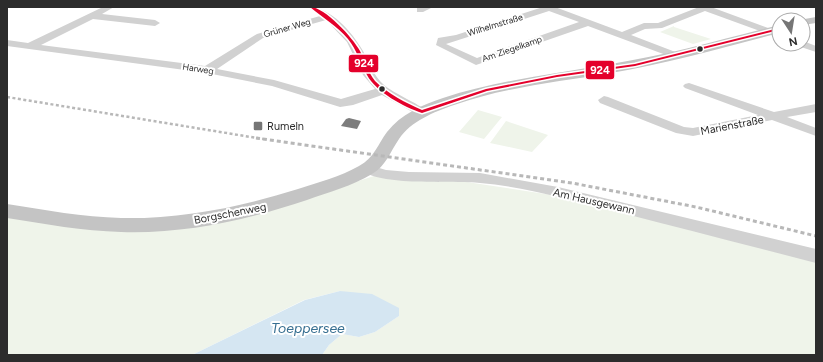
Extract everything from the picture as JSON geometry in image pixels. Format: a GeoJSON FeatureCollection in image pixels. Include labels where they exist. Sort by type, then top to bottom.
{"type":"FeatureCollection","features":[{"type":"Feature","properties":{"kind":"main road","name":"Borgschenweg"},"geometry":{"type":"LineString","coordinates":[[7,211],[79,222],[121,225],[195,220],[246,212],[276,204],[347,179],[369,169],[379,159],[394,134],[407,122],[422,112],[486,90],[557,76],[635,65],[771,33]]}},
{"type":"Feature","properties":{"kind":"street"},"geometry":{"type":"LineString","coordinates":[[30,46],[110,7]]}},
{"type":"Feature","properties":{"kind":"street"},"geometry":{"type":"LineString","coordinates":[[312,7],[328,17],[348,37],[356,48],[369,75],[384,90],[422,112]]}},
{"type":"Feature","properties":{"kind":"street"},"geometry":{"type":"LineString","coordinates":[[420,10],[429,7]]}},
{"type":"Feature","properties":{"kind":"street"},"geometry":{"type":"LineString","coordinates":[[548,7],[674,55]]}},
{"type":"Feature","properties":{"kind":"street","name":"Wilhelmstraße"},"geometry":{"type":"LineString","coordinates":[[441,40],[457,38],[548,7]]}},
{"type":"Feature","properties":{"kind":"street"},"geometry":{"type":"LineString","coordinates":[[622,35],[644,26],[659,26],[704,7],[771,31]]}},
{"type":"Feature","properties":{"kind":"street"},"geometry":{"type":"LineString","coordinates":[[92,16],[155,23]]}},
{"type":"Feature","properties":{"kind":"street","name":"Grüner Weg"},"geometry":{"type":"LineString","coordinates":[[207,70],[260,36],[328,17]]}},
{"type":"Feature","properties":{"kind":"street","name":"Am Ziegelkamp"},"geometry":{"type":"LineString","coordinates":[[441,40],[442,45],[476,62],[589,22]]}},
{"type":"Feature","properties":{"kind":"street","name":"Harweg"},"geometry":{"type":"LineString","coordinates":[[7,43],[207,70],[274,83],[340,103],[349,102],[384,90]]}},
{"type":"Feature","properties":{"kind":"street"},"geometry":{"type":"LineString","coordinates":[[689,86],[816,132]]}},
{"type":"Feature","properties":{"kind":"street","name":"Marienstraße"},"geometry":{"type":"LineString","coordinates":[[604,100],[681,130],[693,132],[816,108]]}},
{"type":"Feature","properties":{"kind":"street","name":"Am Hausgewann"},"geometry":{"type":"LineString","coordinates":[[369,169],[384,174],[409,177],[480,178],[558,192],[816,256]]}},
{"type":"Feature","properties":{"kind":"shaded area"},"geometry":{"type":"Polygon","coordinates":[[[674,26],[711,39],[693,44],[660,32],[674,26]]]}},
{"type":"Feature","properties":{"kind":"shaded area"},"geometry":{"type":"Polygon","coordinates":[[[478,110],[502,117],[484,139],[459,132],[478,110]]]}},
{"type":"Feature","properties":{"kind":"shaded area"},"geometry":{"type":"Polygon","coordinates":[[[506,121],[548,135],[532,152],[490,143],[506,121]]]}},
{"type":"Feature","properties":{"kind":"shaded area"},"geometry":{"type":"Polygon","coordinates":[[[374,176],[410,180],[460,181],[565,197],[816,261],[816,355],[322,355],[329,345],[342,334],[359,337],[375,332],[399,316],[340,291],[304,300],[192,355],[7,355],[7,217],[106,230],[247,217],[374,176]]]}},
{"type":"Feature","properties":{"kind":"water","name":"Toeppersee"},"geometry":{"type":"Polygon","coordinates":[[[340,291],[372,294],[399,308],[399,316],[375,332],[359,337],[342,334],[329,345],[322,355],[192,355],[305,300],[340,291]]]}},
{"type":"Feature","properties":{"kind":"building"},"geometry":{"type":"Polygon","coordinates":[[[349,118],[361,121],[357,129],[341,126],[346,119],[349,118]]]}},
{"type":"Feature","properties":{"kind":"railway"},"geometry":{"type":"LineString","coordinates":[[7,97],[263,139]]}},
{"type":"Feature","properties":{"kind":"railway"},"geometry":{"type":"LineString","coordinates":[[256,138],[263,139]]}},
{"type":"Feature","properties":{"kind":"railway"},"geometry":{"type":"LineString","coordinates":[[263,139],[572,183],[696,207],[816,236]]}},
{"type":"Feature","properties":{"kind":"transit line","name":"924"},"geometry":{"type":"LineString","coordinates":[[312,7],[332,21],[349,38],[358,51],[366,70],[378,86],[396,99],[422,112]]}},
{"type":"Feature","properties":{"kind":"transit line","name":"924"},"geometry":{"type":"LineString","coordinates":[[422,112],[486,90],[557,76],[635,65],[771,31]]}},
{"type":"Feature","properties":{"kind":"place","name":"Rumeln"},"geometry":{"type":"Point","coordinates":[258,126]}}]}
